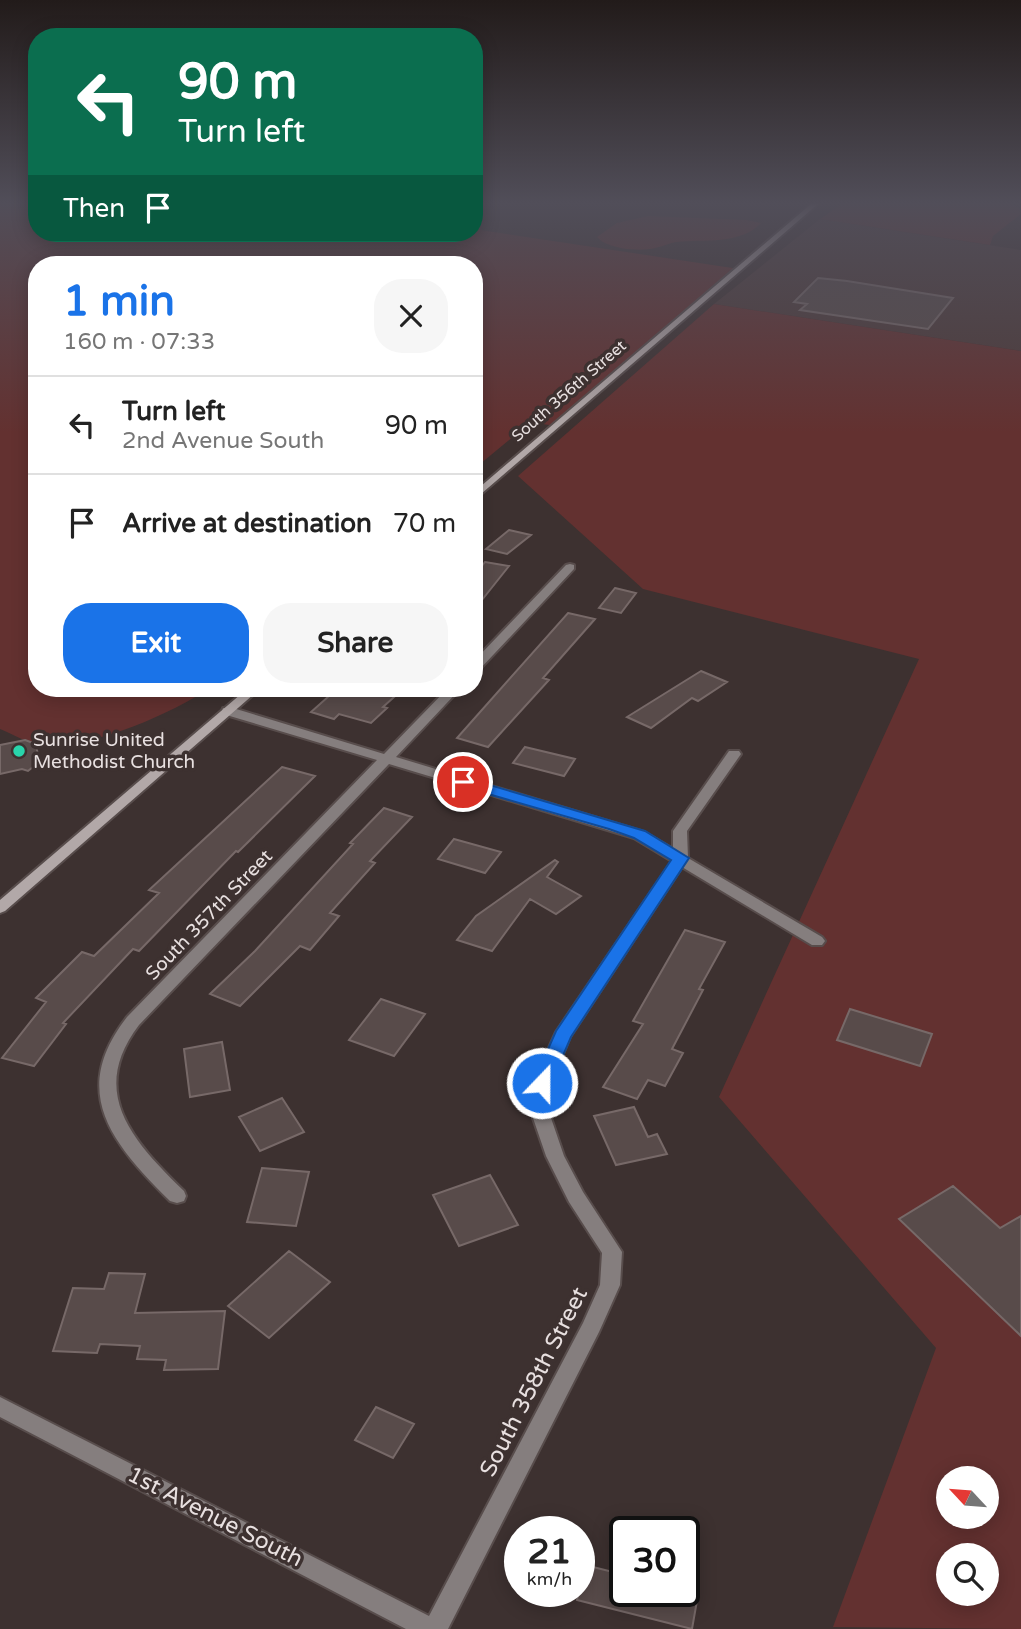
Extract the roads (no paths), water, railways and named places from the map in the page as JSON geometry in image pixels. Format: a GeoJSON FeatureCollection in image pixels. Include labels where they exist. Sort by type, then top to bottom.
{"type":"FeatureCollection","features":[{"type":"Feature","properties":{"kind":"main road","name":"South 356th Street"},"geometry":{"type":"LineString","coordinates":[[483,489],[727,280]]}},
{"type":"Feature","properties":{"kind":"main road"},"geometry":{"type":"LineString","coordinates":[[0,908],[244,697]]}},
{"type":"Feature","properties":{"kind":"street"},"geometry":{"type":"LineString","coordinates":[[483,659],[570,567]]}},
{"type":"Feature","properties":{"kind":"street","name":"South 357th Street"},"geometry":{"type":"LineString","coordinates":[[177,1196],[124,1141],[107,1097],[110,1065],[116,1046],[133,1021],[446,697]]}},
{"type":"Feature","properties":{"kind":"street"},"geometry":{"type":"LineString","coordinates":[[228,711],[615,826],[647,838],[817,941]]}},
{"type":"Feature","properties":{"kind":"street","name":"South 358th Street"},"geometry":{"type":"LineString","coordinates":[[432,1629],[586,1339],[610,1285],[612,1252],[576,1197],[547,1136],[540,1100],[547,1068],[562,1036],[681,858],[680,831],[734,754]]}},
{"type":"Feature","properties":{"kind":"street","name":"1st Avenue South"},"geometry":{"type":"LineString","coordinates":[[0,1406],[432,1629]]}},
{"type":"Feature","properties":{"kind":"place","name":"Sunrise United Methodist Church"},"geometry":{"type":"Point","coordinates":[19,751]}}]}
